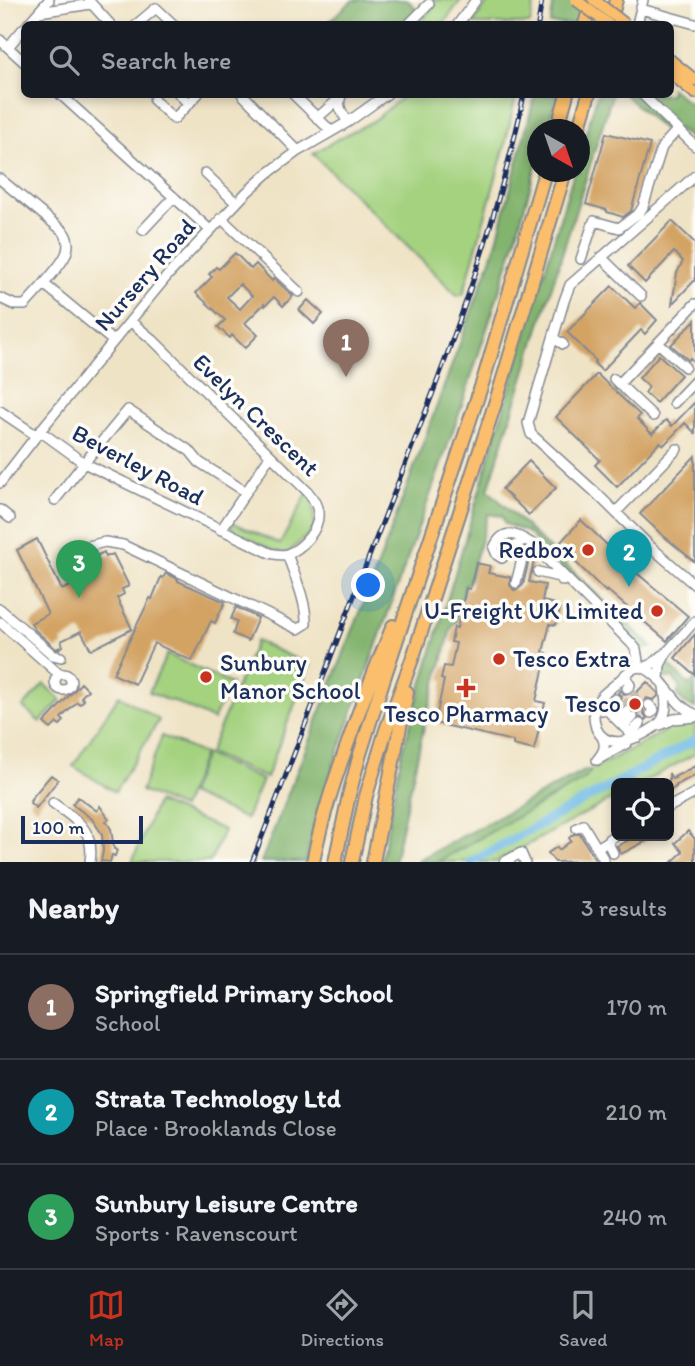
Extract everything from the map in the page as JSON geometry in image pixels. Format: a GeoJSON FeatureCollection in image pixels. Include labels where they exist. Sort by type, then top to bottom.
{"type":"FeatureCollection","features":[{"type":"Feature","properties":{"kind":"highway"},"geometry":{"type":"LineString","coordinates":[[586,21],[593,0]]}},
{"type":"Feature","properties":{"kind":"highway"},"geometry":{"type":"LineString","coordinates":[[610,21],[616,0]]}},
{"type":"Feature","properties":{"kind":"highway"},"geometry":{"type":"LineString","coordinates":[[560,119],[566,98]]}},
{"type":"Feature","properties":{"kind":"highway"},"geometry":{"type":"LineString","coordinates":[[581,119],[588,98]]}},
{"type":"Feature","properties":{"kind":"highway"},"geometry":{"type":"LineString","coordinates":[[335,862],[360,754],[484,378],[542,182]]}},
{"type":"Feature","properties":{"kind":"highway"},"geometry":{"type":"LineString","coordinates":[[352,862],[366,796],[382,743],[414,654],[525,310],[562,182]]}},
{"type":"Feature","properties":{"kind":"highway"},"geometry":{"type":"LineString","coordinates":[[313,862],[333,783],[365,696],[427,548]]}},
{"type":"Feature","properties":{"kind":"highway"},"geometry":{"type":"LineString","coordinates":[[373,862],[414,654]]}},
{"type":"Feature","properties":{"kind":"main road"},"geometry":{"type":"LineString","coordinates":[[576,0],[605,21]]}},
{"type":"Feature","properties":{"kind":"main road"},"geometry":{"type":"LineString","coordinates":[[593,0],[621,21]]}},
{"type":"Feature","properties":{"kind":"main road"},"geometry":{"type":"LineString","coordinates":[[674,63],[695,80]]}},
{"type":"Feature","properties":{"kind":"main road"},"geometry":{"type":"LineString","coordinates":[[674,76],[695,93]]}},
{"type":"Feature","properties":{"kind":"street"},"geometry":{"type":"LineString","coordinates":[[30,21],[49,0]]}},
{"type":"Feature","properties":{"kind":"street"},"geometry":{"type":"LineString","coordinates":[[141,21],[164,0]]}},
{"type":"Feature","properties":{"kind":"street"},"geometry":{"type":"LineString","coordinates":[[460,21],[476,0]]}},
{"type":"Feature","properties":{"kind":"street"},"geometry":{"type":"LineString","coordinates":[[38,12],[89,2],[107,21]]}},
{"type":"Feature","properties":{"kind":"street"},"geometry":{"type":"LineString","coordinates":[[415,21],[429,4]]}},
{"type":"Feature","properties":{"kind":"street"},"geometry":{"type":"LineString","coordinates":[[638,21],[642,4],[695,24]]}},
{"type":"Feature","properties":{"kind":"street"},"geometry":{"type":"LineString","coordinates":[[156,8],[170,21]]}},
{"type":"Feature","properties":{"kind":"street"},"geometry":{"type":"LineString","coordinates":[[8,47],[21,32]]}},
{"type":"Feature","properties":{"kind":"street"},"geometry":{"type":"LineString","coordinates":[[0,40],[21,59]]}},
{"type":"Feature","properties":{"kind":"street"},"geometry":{"type":"LineString","coordinates":[[64,98],[210,230]]}},
{"type":"Feature","properties":{"kind":"street"},"geometry":{"type":"LineString","coordinates":[[183,98],[188,104]]}},
{"type":"Feature","properties":{"kind":"street"},"geometry":{"type":"LineString","coordinates":[[155,100],[174,118],[194,98]]}},
{"type":"Feature","properties":{"kind":"street"},"geometry":{"type":"LineString","coordinates":[[250,98],[298,151]]}},
{"type":"Feature","properties":{"kind":"street"},"geometry":{"type":"LineString","coordinates":[[297,98],[331,131]]}},
{"type":"Feature","properties":{"kind":"street"},"geometry":{"type":"LineString","coordinates":[[317,118],[339,98]]}},
{"type":"Feature","properties":{"kind":"street"},"geometry":{"type":"LineString","coordinates":[[341,98],[340,109],[348,122]]}},
{"type":"Feature","properties":{"kind":"street","name":"Nursery Road"},"geometry":{"type":"LineString","coordinates":[[0,484],[167,275],[221,218],[267,174],[381,98]]}},
{"type":"Feature","properties":{"kind":"street"},"geometry":{"type":"LineString","coordinates":[[646,98],[695,146]]}},
{"type":"Feature","properties":{"kind":"street"},"geometry":{"type":"LineString","coordinates":[[581,259],[594,221],[619,228],[639,213],[662,147],[678,129]]}},
{"type":"Feature","properties":{"kind":"street"},"geometry":{"type":"LineString","coordinates":[[205,173],[236,203]]}},
{"type":"Feature","properties":{"kind":"street"},"geometry":{"type":"LineString","coordinates":[[695,176],[570,285],[528,423],[531,434],[695,585]]}},
{"type":"Feature","properties":{"kind":"street"},"geometry":{"type":"LineString","coordinates":[[0,179],[63,232],[69,244],[68,252],[25,305],[10,304],[0,298]]}},
{"type":"Feature","properties":{"kind":"street"},"geometry":{"type":"LineString","coordinates":[[143,230],[174,197]]}},
{"type":"Feature","properties":{"kind":"street"},"geometry":{"type":"LineString","coordinates":[[221,218],[299,292]]}},
{"type":"Feature","properties":{"kind":"street"},"geometry":{"type":"LineString","coordinates":[[601,257],[641,296]]}},
{"type":"Feature","properties":{"kind":"street"},"geometry":{"type":"LineString","coordinates":[[44,284],[113,341]]}},
{"type":"Feature","properties":{"kind":"street"},"geometry":{"type":"LineString","coordinates":[[653,416],[616,381],[658,343],[695,304]]}},
{"type":"Feature","properties":{"kind":"street","name":"Evelyn Crescent"},"geometry":{"type":"LineString","coordinates":[[130,321],[153,340],[314,500],[318,520],[309,537],[287,554]]}},
{"type":"Feature","properties":{"kind":"street"},"geometry":{"type":"LineString","coordinates":[[553,338],[563,344]]}},
{"type":"Feature","properties":{"kind":"street"},"geometry":{"type":"LineString","coordinates":[[658,343],[685,367]]}},
{"type":"Feature","properties":{"kind":"street"},"geometry":{"type":"LineString","coordinates":[[674,403],[695,381]]}},
{"type":"Feature","properties":{"kind":"street"},"geometry":{"type":"LineString","coordinates":[[55,500],[128,410],[246,492]]}},
{"type":"Feature","properties":{"kind":"street","name":"Beverley Road"},"geometry":{"type":"LineString","coordinates":[[0,411],[83,463],[221,530]]}},
{"type":"Feature","properties":{"kind":"street"},"geometry":{"type":"LineString","coordinates":[[616,512],[677,449]]}},
{"type":"Feature","properties":{"kind":"street"},"geometry":{"type":"LineString","coordinates":[[88,547],[105,542],[123,545],[298,629],[306,624],[307,620],[287,554],[270,553],[221,530],[270,456]]}},
{"type":"Feature","properties":{"kind":"street"},"geometry":{"type":"LineString","coordinates":[[0,510],[10,518]]}},
{"type":"Feature","properties":{"kind":"street"},"geometry":{"type":"LineString","coordinates":[[516,583],[523,556],[530,543],[631,643],[636,649],[641,668],[695,716]]}},
{"type":"Feature","properties":{"kind":"street"},"geometry":{"type":"LineString","coordinates":[[538,572],[559,577],[576,589]]}},
{"type":"Feature","properties":{"kind":"street"},"geometry":{"type":"LineString","coordinates":[[0,609],[53,655],[61,657]]}},
{"type":"Feature","properties":{"kind":"street"},"geometry":{"type":"LineString","coordinates":[[628,712],[622,724],[622,742],[607,740],[597,730],[594,714],[600,698],[632,669],[652,664],[667,652],[695,621]]}},
{"type":"Feature","properties":{"kind":"street"},"geometry":{"type":"LineString","coordinates":[[0,622],[9,635],[59,674]]}},
{"type":"Feature","properties":{"kind":"street"},"geometry":{"type":"LineString","coordinates":[[658,726],[666,706],[660,664],[667,652]]}},
{"type":"Feature","properties":{"kind":"street"},"geometry":{"type":"LineString","coordinates":[[625,675],[631,689]]}},
{"type":"Feature","properties":{"kind":"street"},"geometry":{"type":"LineString","coordinates":[[628,712],[622,724],[597,760],[604,746],[598,715],[600,711],[622,724],[658,726],[674,719],[695,716]]}},
{"type":"Feature","properties":{"kind":"street"},"geometry":{"type":"LineString","coordinates":[[622,724],[628,712]]}},
{"type":"Feature","properties":{"kind":"street"},"geometry":{"type":"LineString","coordinates":[[674,804],[695,793]]}},
{"type":"Feature","properties":{"kind":"street"},"geometry":{"type":"LineString","coordinates":[[53,803],[82,824],[91,850],[90,862]]}},
{"type":"Feature","properties":{"kind":"street"},"geometry":{"type":"LineString","coordinates":[[577,828],[583,825],[604,862]]}},
{"type":"Feature","properties":{"kind":"street"},"geometry":{"type":"LineString","coordinates":[[597,848],[611,839]]}},
{"type":"Feature","properties":{"kind":"street"},"geometry":{"type":"LineString","coordinates":[[612,841],[613,853]]}},
{"type":"Feature","properties":{"kind":"street"},"geometry":{"type":"LineString","coordinates":[[504,862],[521,853],[526,862]]}},
{"type":"Feature","properties":{"kind":"green space"},"geometry":{"type":"Polygon","coordinates":[[[353,0],[408,0],[417,10],[407,21],[331,20],[353,0]]]}},
{"type":"Feature","properties":{"kind":"green space"},"geometry":{"type":"Polygon","coordinates":[[[430,0],[461,0],[445,21],[423,21],[435,5],[430,0]]]}},
{"type":"Feature","properties":{"kind":"green space"},"geometry":{"type":"Polygon","coordinates":[[[489,0],[535,0],[531,21],[475,21],[489,0]]]}},
{"type":"Feature","properties":{"kind":"green space"},"geometry":{"type":"Polygon","coordinates":[[[554,0],[584,0],[578,21],[550,21],[554,0]]]}},
{"type":"Feature","properties":{"kind":"green space"},"geometry":{"type":"Polygon","coordinates":[[[674,90],[695,108],[695,143],[678,129],[667,133],[628,98],[674,98],[674,90]]]}},
{"type":"Feature","properties":{"kind":"green space"},"geometry":{"type":"Polygon","coordinates":[[[401,98],[515,98],[504,149],[463,295],[457,295],[313,154],[373,121],[401,98]]]}},
{"type":"Feature","properties":{"kind":"green space"},"geometry":{"type":"Polygon","coordinates":[[[534,98],[556,98],[550,119],[529,119],[534,98]]]}},
{"type":"Feature","properties":{"kind":"green space"},"geometry":{"type":"Polygon","coordinates":[[[596,98],[611,98],[590,165],[590,119],[596,98]]]}},
{"type":"Feature","properties":{"kind":"green space"},"geometry":{"type":"Polygon","coordinates":[[[527,126],[527,182],[531,182],[511,255],[460,411],[318,809],[306,862],[261,862],[370,587],[495,248],[527,126]]]}},
{"type":"Feature","properties":{"kind":"green space"},"geometry":{"type":"Polygon","coordinates":[[[571,182],[585,182],[488,490],[652,647],[640,648],[527,532],[505,524],[502,516],[488,514],[425,722],[394,862],[381,862],[402,752],[571,182]]]}},
{"type":"Feature","properties":{"kind":"green space"},"geometry":{"type":"Polygon","coordinates":[[[308,492],[314,500],[314,529],[287,554],[272,550],[233,530],[231,526],[232,522],[280,544],[308,492]]]}},
{"type":"Feature","properties":{"kind":"green space"},"geometry":{"type":"Polygon","coordinates":[[[256,641],[310,665],[266,778],[209,753],[256,641]]]}},
{"type":"Feature","properties":{"kind":"green space"},"geometry":{"type":"Polygon","coordinates":[[[167,654],[231,684],[213,720],[149,692],[167,654]]]}},
{"type":"Feature","properties":{"kind":"green space"},"geometry":{"type":"Polygon","coordinates":[[[666,662],[689,685],[695,679],[695,708],[684,703],[677,695],[680,687],[673,678],[665,678],[666,662]]]}},
{"type":"Feature","properties":{"kind":"green space"},"geometry":{"type":"Polygon","coordinates":[[[44,684],[61,700],[40,722],[23,707],[44,684]]]}},
{"type":"Feature","properties":{"kind":"green space"},"geometry":{"type":"Polygon","coordinates":[[[119,695],[159,720],[115,792],[73,766],[119,695]]]}},
{"type":"Feature","properties":{"kind":"green space"},"geometry":{"type":"Polygon","coordinates":[[[695,715],[695,754],[651,778],[611,778],[611,800],[496,862],[437,862],[585,779],[591,770],[695,715]]]}},
{"type":"Feature","properties":{"kind":"green space"},"geometry":{"type":"Polygon","coordinates":[[[162,736],[204,754],[182,808],[141,791],[162,736]]]}},
{"type":"Feature","properties":{"kind":"green space"},"geometry":{"type":"Polygon","coordinates":[[[205,754],[262,780],[246,819],[189,794],[205,754]]]}},
{"type":"Feature","properties":{"kind":"green space"},"geometry":{"type":"Polygon","coordinates":[[[591,770],[585,779],[437,862],[418,862],[584,771],[591,770]]]}},
{"type":"Feature","properties":{"kind":"green space"},"geometry":{"type":"Polygon","coordinates":[[[157,802],[224,830],[210,862],[132,862],[157,802]]]}},
{"type":"Feature","properties":{"kind":"building"},"geometry":{"type":"Polygon","coordinates":[[[606,133],[650,144],[631,211],[623,217],[586,204],[606,133]]]}},
{"type":"Feature","properties":{"kind":"building"},"geometry":{"type":"Polygon","coordinates":[[[672,221],[695,243],[695,280],[672,304],[677,273],[683,261],[674,252],[645,283],[628,266],[672,221]]]}},
{"type":"Feature","properties":{"kind":"building"},"geometry":{"type":"Polygon","coordinates":[[[235,253],[251,269],[256,264],[272,281],[274,278],[293,296],[283,306],[274,297],[245,323],[258,335],[245,348],[232,335],[230,338],[218,327],[225,320],[196,293],[212,277],[209,274],[216,267],[219,269],[235,253]],[[240,284],[227,297],[240,309],[252,296],[240,284]]]}},
{"type":"Feature","properties":{"kind":"building"},"geometry":{"type":"Polygon","coordinates":[[[612,286],[635,308],[640,303],[657,320],[645,334],[641,330],[602,371],[594,363],[596,361],[567,332],[612,286]]]}},
{"type":"Feature","properties":{"kind":"building"},"geometry":{"type":"Polygon","coordinates":[[[308,300],[323,314],[314,324],[299,310],[308,300]]]}},
{"type":"Feature","properties":{"kind":"building"},"geometry":{"type":"Polygon","coordinates":[[[695,320],[695,363],[671,345],[695,320]]]}},
{"type":"Feature","properties":{"kind":"building"},"geometry":{"type":"Polygon","coordinates":[[[659,355],[681,375],[656,403],[645,393],[649,387],[639,378],[659,355]]]}},
{"type":"Feature","properties":{"kind":"building"},"geometry":{"type":"Polygon","coordinates":[[[597,374],[640,415],[637,419],[652,434],[666,420],[672,426],[695,402],[695,433],[685,423],[664,445],[660,442],[617,487],[595,465],[600,460],[556,417],[597,374]]]}},
{"type":"Feature","properties":{"kind":"building"},"geometry":{"type":"Polygon","coordinates":[[[695,456],[695,562],[640,514],[695,456]]]}},
{"type":"Feature","properties":{"kind":"building"},"geometry":{"type":"Polygon","coordinates":[[[529,461],[556,488],[529,515],[502,489],[529,461]]]}},
{"type":"Feature","properties":{"kind":"building"},"geometry":{"type":"Polygon","coordinates":[[[581,520],[632,569],[688,616],[667,641],[607,590],[606,592],[558,545],[581,520]]]}},
{"type":"Feature","properties":{"kind":"building"},"geometry":{"type":"Polygon","coordinates":[[[37,539],[62,590],[74,584],[67,570],[104,552],[106,557],[113,554],[129,586],[122,589],[124,594],[117,598],[132,629],[91,650],[81,631],[61,641],[63,646],[56,649],[34,629],[31,623],[48,614],[17,550],[37,539]]]}},
{"type":"Feature","properties":{"kind":"building","name":"Tesco Extra"},"geometry":{"type":"Polygon","coordinates":[[[532,557],[535,557],[529,582],[545,585],[542,601],[556,604],[555,608],[560,609],[556,625],[550,624],[543,652],[547,653],[536,701],[545,703],[534,750],[513,745],[513,741],[435,723],[444,680],[441,679],[444,666],[451,667],[456,643],[451,642],[454,627],[457,628],[466,588],[470,589],[476,563],[490,566],[488,573],[510,577],[510,585],[517,590],[523,585],[532,557]]]}},
{"type":"Feature","properties":{"kind":"building"},"geometry":{"type":"Polygon","coordinates":[[[166,573],[225,602],[215,623],[211,621],[192,661],[154,643],[135,684],[113,674],[161,577],[166,573]]]}},
{"type":"Feature","properties":{"kind":"building"},"geometry":{"type":"Polygon","coordinates":[[[236,607],[258,618],[248,641],[233,634],[237,621],[231,619],[236,607]]]}},
{"type":"Feature","properties":{"kind":"building"},"geometry":{"type":"Polygon","coordinates":[[[695,634],[695,675],[675,658],[695,634]]]}},
{"type":"Feature","properties":{"kind":"building","name":"Tesco"},"geometry":{"type":"Polygon","coordinates":[[[647,682],[658,696],[654,700],[647,698],[642,703],[647,718],[645,720],[631,706],[620,704],[622,697],[618,693],[620,690],[625,695],[634,695],[647,682]]]}},
{"type":"Feature","properties":{"kind":"building"},"geometry":{"type":"Polygon","coordinates":[[[81,683],[88,690],[81,697],[84,700],[80,704],[77,702],[61,718],[64,721],[51,729],[44,723],[81,683]]]}},
{"type":"Feature","properties":{"kind":"building"},"geometry":{"type":"Polygon","coordinates":[[[695,766],[695,775],[674,788],[674,777],[695,766]]]}},
{"type":"Feature","properties":{"kind":"building"},"geometry":{"type":"Polygon","coordinates":[[[51,775],[58,780],[36,808],[30,800],[51,775]]]}},
{"type":"Feature","properties":{"kind":"building"},"geometry":{"type":"Polygon","coordinates":[[[78,797],[97,811],[100,806],[109,819],[106,821],[111,829],[114,849],[117,850],[110,862],[101,861],[102,834],[92,819],[72,804],[78,797]]]}},
{"type":"Feature","properties":{"kind":"building"},"geometry":{"type":"Polygon","coordinates":[[[688,831],[695,839],[695,862],[672,862],[683,852],[675,843],[688,831]]]}},
{"type":"Feature","properties":{"kind":"building"},"geometry":{"type":"Polygon","coordinates":[[[580,834],[596,861],[555,862],[548,853],[557,847],[559,850],[571,841],[569,838],[580,834]]]}},
{"type":"Feature","properties":{"kind":"building"},"geometry":{"type":"Polygon","coordinates":[[[627,841],[646,841],[621,854],[617,846],[627,841]]]}},
{"type":"Feature","properties":{"kind":"waterway"},"geometry":{"type":"LineString","coordinates":[[471,862],[695,740]]}},
{"type":"Feature","properties":{"kind":"tunnel"},"geometry":{"type":"LineString","coordinates":[[623,707],[637,693]]}},
{"type":"Feature","properties":{"kind":"tunnel"},"geometry":{"type":"LineString","coordinates":[[633,717],[647,703]]}},
{"type":"Feature","properties":{"kind":"railway"},"geometry":{"type":"LineString","coordinates":[[538,21],[542,0]]}},
{"type":"Feature","properties":{"kind":"railway"},"geometry":{"type":"LineString","coordinates":[[252,862],[459,321],[500,192],[523,98]]}},
{"type":"Feature","properties":{"kind":"place","name":"Springfield Primary School"},"geometry":{"type":"Point","coordinates":[346,377]}},
{"type":"Feature","properties":{"kind":"place","name":"Redbox"},"geometry":{"type":"Point","coordinates":[588,550]}},
{"type":"Feature","properties":{"kind":"place","name":"Strata Technology Ltd"},"geometry":{"type":"Point","coordinates":[629,587]}},
{"type":"Feature","properties":{"kind":"place","name":"Sunbury Leisure Centre"},"geometry":{"type":"Point","coordinates":[79,598]}},
{"type":"Feature","properties":{"kind":"place","name":"U-Freight UK Limited"},"geometry":{"type":"Point","coordinates":[657,611]}},
{"type":"Feature","properties":{"kind":"place","name":"Tesco Extra"},"geometry":{"type":"Point","coordinates":[499,659]}},
{"type":"Feature","properties":{"kind":"place","name":"Sunbury Manor School"},"geometry":{"type":"Point","coordinates":[206,677]}},
{"type":"Feature","properties":{"kind":"place","name":"Tesco Pharmacy"},"geometry":{"type":"Point","coordinates":[466,688]}},
{"type":"Feature","properties":{"kind":"place","name":"Tesco"},"geometry":{"type":"Point","coordinates":[635,704]}}]}
